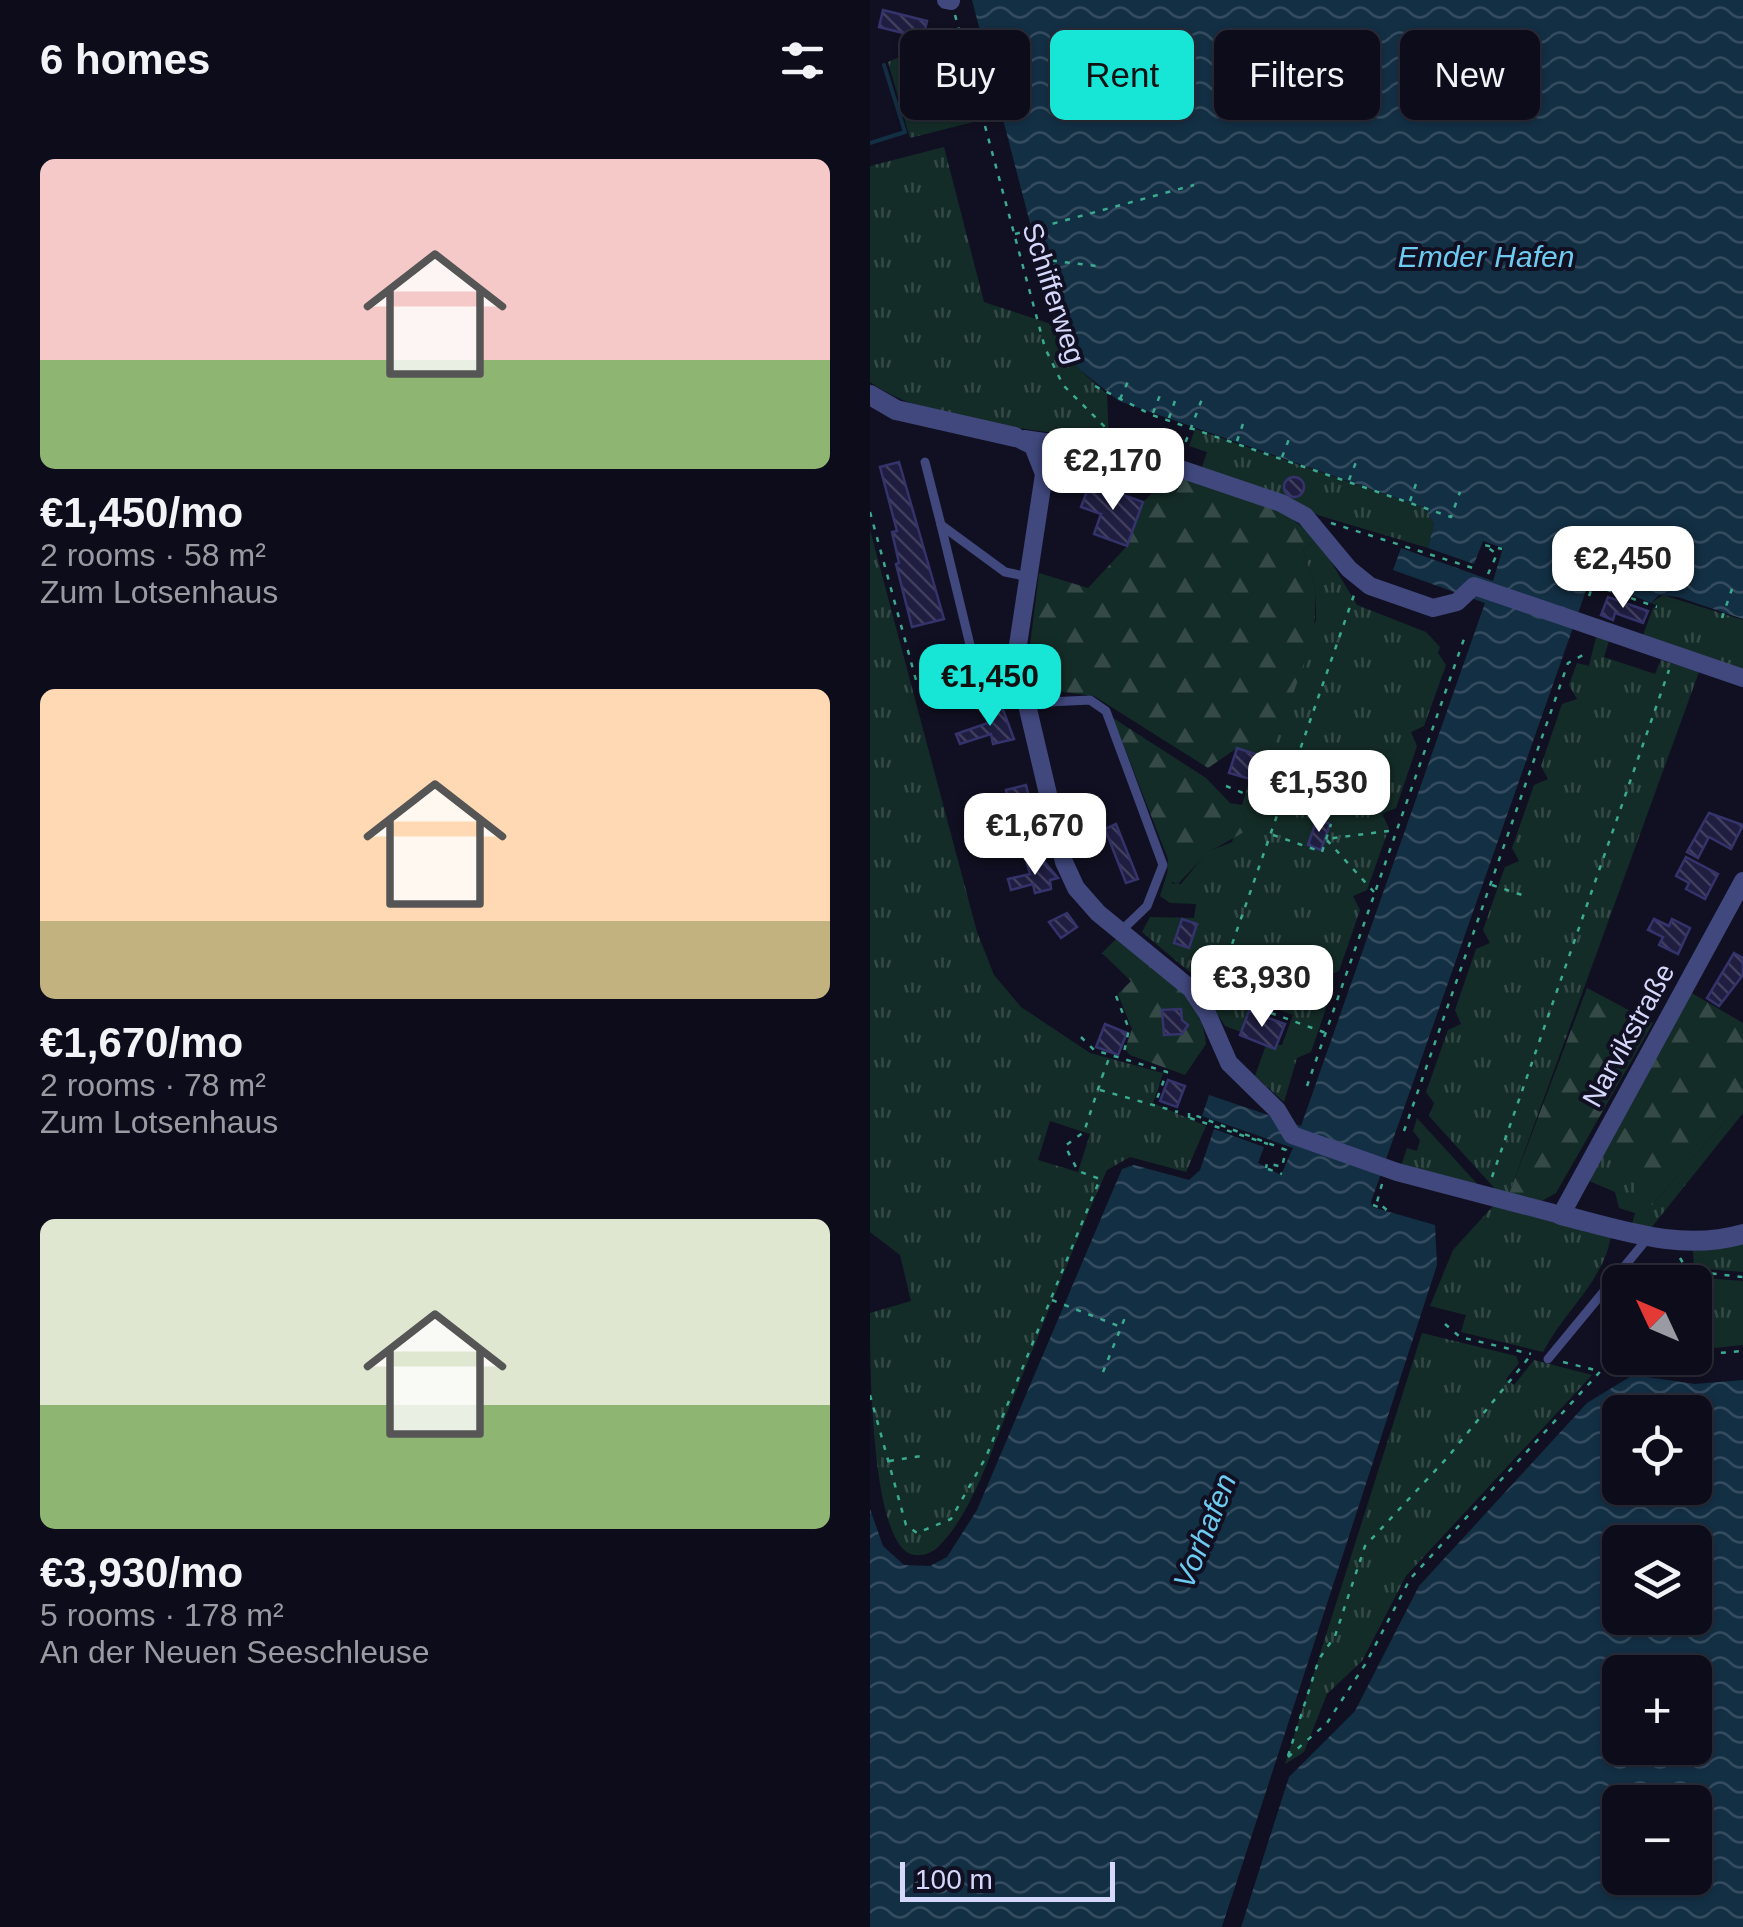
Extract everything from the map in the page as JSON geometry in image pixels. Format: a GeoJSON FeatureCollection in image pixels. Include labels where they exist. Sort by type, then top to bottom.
{"type":"FeatureCollection","features":[{"type":"Feature","properties":{"kind":"street"},"geometry":{"type":"LineString","coordinates":[[870,395],[896,410],[1015,437],[1120,452],[1176,466],[1282,503],[1305,516],[1349,569],[1370,586],[1437,608],[1457,602],[1474,586],[1743,678]]}},
{"type":"Feature","properties":{"kind":"street"},"geometry":{"type":"LineString","coordinates":[[1015,437],[1033,446],[1044,474],[1016,658],[1064,862],[1076,888],[1191,989],[1237,1073],[1281,1116],[1296,1137],[1385,1168],[1649,1237],[1682,1241],[1743,1234]]}},
{"type":"Feature","properties":{"kind":"street","name":"Narvikstraße"},"geometry":{"type":"LineString","coordinates":[[1562,1215],[1743,881]]}},
{"type":"Feature","properties":{"kind":"lane"},"geometry":{"type":"LineString","coordinates":[[925,462],[971,649]]}},
{"type":"Feature","properties":{"kind":"lane"},"geometry":{"type":"LineString","coordinates":[[941,525],[1005,572],[1029,577]]}},
{"type":"Feature","properties":{"kind":"lane"},"geometry":{"type":"LineString","coordinates":[[1024,703],[1090,700],[1106,711],[1163,865],[1147,906],[1121,931]]}},
{"type":"Feature","properties":{"kind":"lane"},"geometry":{"type":"LineString","coordinates":[[1548,1359],[1649,1237]]}},
{"type":"Feature","properties":{"kind":"path"},"geometry":{"type":"LineString","coordinates":[[949,1],[958,30]]}},
{"type":"Feature","properties":{"kind":"path","name":"Schifferweg"},"geometry":{"type":"LineString","coordinates":[[985,126],[1051,360],[1063,385],[1115,437],[1120,452]]}},
{"type":"Feature","properties":{"kind":"path"},"geometry":{"type":"LineString","coordinates":[[1014,234],[1194,185]]}},
{"type":"Feature","properties":{"kind":"path"},"geometry":{"type":"LineString","coordinates":[[1039,258],[1096,266]]}},
{"type":"Feature","properties":{"kind":"path"},"geometry":{"type":"LineString","coordinates":[[1120,400],[1130,377]]}},
{"type":"Feature","properties":{"kind":"path"},"geometry":{"type":"LineString","coordinates":[[1095,386],[1168,420],[1451,516],[1460,492]]}},
{"type":"Feature","properties":{"kind":"path"},"geometry":{"type":"LineString","coordinates":[[1152,414],[1162,390]]}},
{"type":"Feature","properties":{"kind":"path"},"geometry":{"type":"LineString","coordinates":[[1168,420],[1177,395]]}},
{"type":"Feature","properties":{"kind":"path"},"geometry":{"type":"LineString","coordinates":[[1176,466],[1202,399]]}},
{"type":"Feature","properties":{"kind":"path"},"geometry":{"type":"LineString","coordinates":[[1236,443],[1245,418]]}},
{"type":"Feature","properties":{"kind":"path"},"geometry":{"type":"LineString","coordinates":[[1282,459],[1291,434]]}},
{"type":"Feature","properties":{"kind":"path"},"geometry":{"type":"LineString","coordinates":[[1349,482],[1358,457]]}},
{"type":"Feature","properties":{"kind":"path"},"geometry":{"type":"LineString","coordinates":[[1409,502],[1418,478]]}},
{"type":"Feature","properties":{"kind":"path"},"geometry":{"type":"LineString","coordinates":[[870,512],[916,680],[938,690],[988,678],[1019,683]]}},
{"type":"Feature","properties":{"kind":"path"},"geometry":{"type":"LineString","coordinates":[[1305,516],[1378,535],[1490,574],[1497,554],[1484,546],[1502,549]]}},
{"type":"Feature","properties":{"kind":"path"},"geometry":{"type":"LineString","coordinates":[[1592,580],[1603,588]]}},
{"type":"Feature","properties":{"kind":"path"},"geometry":{"type":"LineString","coordinates":[[1589,596],[1592,585],[1658,607]]}},
{"type":"Feature","properties":{"kind":"path"},"geometry":{"type":"LineString","coordinates":[[1722,618],[1732,590]]}},
{"type":"Feature","properties":{"kind":"path"},"geometry":{"type":"LineString","coordinates":[[1207,1013],[1356,592]]}},
{"type":"Feature","properties":{"kind":"path"},"geometry":{"type":"LineString","coordinates":[[1307,1086],[1464,639]]}},
{"type":"Feature","properties":{"kind":"path"},"geometry":{"type":"LineString","coordinates":[[1404,1131],[1568,663],[1582,655]]}},
{"type":"Feature","properties":{"kind":"path"},"geometry":{"type":"LineString","coordinates":[[1488,1188],[1674,656]]}},
{"type":"Feature","properties":{"kind":"path"},"geometry":{"type":"LineString","coordinates":[[1226,786],[1281,808]]}},
{"type":"Feature","properties":{"kind":"path"},"geometry":{"type":"LineString","coordinates":[[1271,834],[1322,852],[1332,824]]}},
{"type":"Feature","properties":{"kind":"path"},"geometry":{"type":"LineString","coordinates":[[1326,839],[1398,830]]}},
{"type":"Feature","properties":{"kind":"path"},"geometry":{"type":"LineString","coordinates":[[1326,839],[1375,893]]}},
{"type":"Feature","properties":{"kind":"path"},"geometry":{"type":"LineString","coordinates":[[1491,884],[1528,897]]}},
{"type":"Feature","properties":{"kind":"path"},"geometry":{"type":"LineString","coordinates":[[1116,996],[1129,1029],[1123,1058]]}},
{"type":"Feature","properties":{"kind":"path"},"geometry":{"type":"LineString","coordinates":[[1271,1013],[1326,1033]]}},
{"type":"Feature","properties":{"kind":"path"},"geometry":{"type":"LineString","coordinates":[[1080,1037],[1092,1049],[1166,1072],[1155,1104]]}},
{"type":"Feature","properties":{"kind":"path"},"geometry":{"type":"LineString","coordinates":[[870,1395],[902,1516],[911,1530],[924,1533],[951,1518],[986,1457],[1100,1179],[1078,1171],[1065,1146],[1084,1132],[1111,1053]]}},
{"type":"Feature","properties":{"kind":"path"},"geometry":{"type":"LineString","coordinates":[[1098,1090],[1178,1112]]}},
{"type":"Feature","properties":{"kind":"path"},"geometry":{"type":"LineString","coordinates":[[1272,1144],[1188,1117],[1189,1113],[1272,1144],[1287,1152],[1282,1166],[1265,1167],[1282,1174]]}},
{"type":"Feature","properties":{"kind":"path"},"geometry":{"type":"LineString","coordinates":[[1373,1205],[1390,1210],[1377,1203],[1380,1191]]}},
{"type":"Feature","properties":{"kind":"path"},"geometry":{"type":"LineString","coordinates":[[1682,1241],[1680,1262],[1688,1272],[1743,1276]]}},
{"type":"Feature","properties":{"kind":"path"},"geometry":{"type":"LineString","coordinates":[[1050,1300],[1121,1328]]}},
{"type":"Feature","properties":{"kind":"path"},"geometry":{"type":"LineString","coordinates":[[1103,1372],[1126,1315]]}},
{"type":"Feature","properties":{"kind":"path"},"geometry":{"type":"LineString","coordinates":[[1444,1324],[1460,1337],[1531,1354],[1447,1458],[1362,1550],[1335,1636],[1319,1659],[1288,1757],[1321,1730],[1366,1663],[1410,1579],[1600,1372],[1548,1359]]}},
{"type":"Feature","properties":{"kind":"path"},"geometry":{"type":"LineString","coordinates":[[1712,1354],[1743,1351]]}},
{"type":"Feature","properties":{"kind":"path"},"geometry":{"type":"LineString","coordinates":[[888,1462],[922,1456]]}},
{"type":"Feature","properties":{"kind":"green space"},"geometry":{"type":"Polygon","coordinates":[[[900,57],[900,103],[888,62],[900,57]]]}},
{"type":"Feature","properties":{"kind":"green space"},"geometry":{"type":"Polygon","coordinates":[[[905,120],[981,120],[910,138],[905,120]]]}},
{"type":"Feature","properties":{"kind":"green space"},"geometry":{"type":"Polygon","coordinates":[[[944,147],[984,302],[1057,326],[1081,371],[1107,394],[1109,441],[951,415],[892,395],[870,382],[870,166],[944,147]]]}},
{"type":"Feature","properties":{"kind":"green space"},"geometry":{"type":"Polygon","coordinates":[[[1195,429],[1425,508],[1434,524],[1428,548],[1321,516],[1202,467],[1207,452],[1189,446],[1195,429]]]}},
{"type":"Feature","properties":{"kind":"green space"},"geometry":{"type":"Polygon","coordinates":[[[1174,472],[1285,513],[1318,540],[1303,550],[1316,590],[1314,635],[1244,832],[1207,853],[1177,885],[1167,878],[1168,859],[1113,718],[1206,778],[1230,803],[1242,805],[1257,755],[1237,748],[1208,768],[1094,696],[1041,689],[1027,670],[1039,573],[1088,588],[1127,546],[1143,502],[1174,472]]]}},
{"type":"Feature","properties":{"kind":"green space"},"geometry":{"type":"Polygon","coordinates":[[[870,530],[977,932],[994,975],[1021,1007],[1090,1053],[1163,1073],[1153,1103],[1206,1126],[1186,1172],[1130,1157],[1107,1170],[971,1500],[941,1544],[922,1555],[914,1555],[899,1545],[881,1487],[872,1406],[870,1313],[911,1301],[900,1255],[870,1232],[870,530]],[[1050,1121],[1038,1160],[1078,1172],[1090,1134],[1050,1121]]]}},
{"type":"Feature","properties":{"kind":"green space"},"geometry":{"type":"Polygon","coordinates":[[[1318,540],[1357,605],[1426,632],[1440,647],[1438,653],[1446,665],[1424,726],[1411,732],[1417,746],[1396,808],[1382,814],[1389,828],[1367,890],[1353,896],[1360,910],[1339,971],[1325,977],[1332,991],[1311,1052],[1297,1058],[1284,1102],[1255,1076],[1266,1045],[1282,1045],[1293,1015],[1269,1006],[1265,1016],[1249,1011],[1241,1032],[1225,1026],[1193,975],[1142,932],[1150,917],[1194,918],[1196,904],[1170,903],[1160,896],[1167,873],[1173,884],[1181,884],[1207,852],[1232,842],[1316,620],[1316,590],[1303,550],[1318,540]]]}},
{"type":"Feature","properties":{"kind":"green space"},"geometry":{"type":"Polygon","coordinates":[[[1663,595],[1743,620],[1743,669],[1643,635],[1653,608],[1659,606],[1651,603],[1663,595]]]}},
{"type":"Feature","properties":{"kind":"green space"},"geometry":{"type":"Polygon","coordinates":[[[1596,637],[1609,641],[1604,657],[1655,674],[1661,660],[1699,672],[1509,1194],[1498,1192],[1429,1116],[1434,1103],[1426,1092],[1448,1030],[1461,1024],[1455,1010],[1476,949],[1490,943],[1483,930],[1505,867],[1519,861],[1512,848],[1534,785],[1548,779],[1541,766],[1562,704],[1577,699],[1569,685],[1577,663],[1589,666],[1596,637]]]}},
{"type":"Feature","properties":{"kind":"green space"},"geometry":{"type":"Polygon","coordinates":[[[1117,938],[1173,983],[1196,1011],[1206,1044],[1185,1075],[1130,1055],[1125,1049],[1132,1029],[1118,994],[1131,981],[1102,953],[1117,938]]]}},
{"type":"Feature","properties":{"kind":"green space"},"geometry":{"type":"Polygon","coordinates":[[[1587,988],[1653,1023],[1556,1193],[1540,1202],[1509,1194],[1587,988]]]}},
{"type":"Feature","properties":{"kind":"green space"},"geometry":{"type":"Polygon","coordinates":[[[1690,992],[1743,1023],[1743,1101],[1652,1205],[1635,1198],[1635,1173],[1600,1155],[1690,992]]]}},
{"type":"Feature","properties":{"kind":"green space"},"geometry":{"type":"Polygon","coordinates":[[[1743,1101],[1743,1113],[1651,1228],[1632,1224],[1635,1213],[1619,1208],[1615,1192],[1587,1180],[1600,1155],[1636,1173],[1652,1205],[1743,1101]]]}},
{"type":"Feature","properties":{"kind":"green space"},"geometry":{"type":"Polygon","coordinates":[[[1417,1118],[1481,1188],[1401,1166],[1407,1148],[1417,1151],[1420,1140],[1413,1131],[1417,1118]]]}},
{"type":"Feature","properties":{"kind":"green space"},"geometry":{"type":"Polygon","coordinates":[[[1493,1206],[1611,1235],[1601,1266],[1543,1352],[1461,1332],[1466,1315],[1430,1306],[1453,1250],[1493,1206]]]}},
{"type":"Feature","properties":{"kind":"green space"},"geometry":{"type":"Polygon","coordinates":[[[1743,1243],[1743,1272],[1694,1265],[1693,1251],[1743,1243]]]}},
{"type":"Feature","properties":{"kind":"green space"},"geometry":{"type":"Polygon","coordinates":[[[1712,1279],[1743,1281],[1743,1345],[1712,1348],[1712,1279]]]}},
{"type":"Feature","properties":{"kind":"green space"},"geometry":{"type":"Polygon","coordinates":[[[1422,1333],[1516,1356],[1519,1363],[1506,1379],[1514,1385],[1534,1360],[1592,1375],[1406,1576],[1362,1661],[1327,1694],[1304,1752],[1285,1764],[1422,1333]]]}},
{"type":"Feature","properties":{"kind":"water","name":"Emder Hafen"},"geometry":{"type":"Polygon","coordinates":[[[972,0],[1743,0],[1743,619],[1678,597],[1659,595],[1651,603],[1592,579],[1589,582],[1371,1202],[1372,1207],[1435,1225],[1437,1265],[1222,1927],[870,1927],[870,1509],[883,1546],[904,1565],[930,1566],[947,1557],[977,1510],[1122,1169],[1134,1165],[1189,1180],[1200,1170],[1214,1129],[1264,1147],[1258,1163],[1281,1175],[1293,1148],[1202,1116],[1209,1095],[1301,1126],[1485,603],[1393,570],[1401,548],[1493,581],[1503,548],[1483,541],[1474,564],[1428,548],[1434,524],[1425,508],[1119,401],[1080,370],[1057,327],[1003,120],[1030,120],[1030,30],[980,30],[972,0]]]}},
{"type":"Feature","properties":{"kind":"water"},"geometry":{"type":"Polygon","coordinates":[[[1633,1375],[1695,1384],[1743,1380],[1743,1927],[1241,1927],[1289,1777],[1355,1711],[1419,1586],[1587,1403],[1633,1375]]]}},
{"type":"Feature","properties":{"kind":"pier"},"geometry":{"type":"Polygon","coordinates":[[[1279,1761],[1283,1763],[1233,1920],[1229,1927],[1222,1927],[1279,1761]]]}},
{"type":"Feature","properties":{"kind":"pier"},"geometry":{"type":"Polygon","coordinates":[[[1290,1767],[1241,1927],[1236,1927],[1281,1783],[1290,1767]]]}},
{"type":"Feature","properties":{"kind":"building"},"geometry":{"type":"Polygon","coordinates":[[[883,10],[927,21],[925,30],[900,32],[879,27],[883,10]]]}},
{"type":"Feature","properties":{"kind":"building"},"geometry":{"type":"Polygon","coordinates":[[[899,462],[944,619],[912,627],[896,564],[899,563],[892,532],[897,531],[880,467],[899,462]]]}},
{"type":"Feature","properties":{"kind":"building"},"geometry":{"type":"Polygon","coordinates":[[[1290,477],[1298,477],[1304,487],[1298,497],[1290,497],[1284,491],[1284,483],[1290,477]]]}},
{"type":"Feature","properties":{"kind":"building"},"geometry":{"type":"Polygon","coordinates":[[[1090,483],[1143,502],[1127,546],[1094,534],[1101,514],[1081,507],[1090,483]]]}},
{"type":"Feature","properties":{"kind":"building"},"geometry":{"type":"Polygon","coordinates":[[[1608,597],[1648,611],[1643,623],[1615,613],[1613,620],[1601,615],[1608,597]]]}},
{"type":"Feature","properties":{"kind":"building"},"geometry":{"type":"Polygon","coordinates":[[[1002,707],[1014,739],[993,744],[991,734],[960,744],[956,734],[988,723],[985,711],[1002,707]]]}},
{"type":"Feature","properties":{"kind":"building"},"geometry":{"type":"Polygon","coordinates":[[[1237,748],[1258,755],[1250,779],[1229,773],[1237,748]]]}},
{"type":"Feature","properties":{"kind":"building"},"geometry":{"type":"Polygon","coordinates":[[[1026,785],[1033,814],[1019,820],[1023,834],[1004,838],[998,813],[989,815],[986,805],[1008,799],[1006,790],[1026,785]]]}},
{"type":"Feature","properties":{"kind":"building"},"geometry":{"type":"Polygon","coordinates":[[[1709,813],[1743,825],[1731,849],[1709,837],[1698,858],[1687,852],[1709,813]]]}},
{"type":"Feature","properties":{"kind":"building"},"geometry":{"type":"Polygon","coordinates":[[[1317,819],[1330,824],[1321,850],[1308,845],[1317,819]]]}},
{"type":"Feature","properties":{"kind":"building"},"geometry":{"type":"Polygon","coordinates":[[[1116,824],[1138,879],[1126,883],[1105,829],[1116,824]]]}},
{"type":"Feature","properties":{"kind":"building"},"geometry":{"type":"Polygon","coordinates":[[[1686,857],[1718,874],[1705,899],[1686,889],[1689,883],[1676,876],[1686,857]]]}},
{"type":"Feature","properties":{"kind":"building"},"geometry":{"type":"Polygon","coordinates":[[[1043,860],[1058,878],[1050,880],[1051,889],[1035,893],[1033,884],[1011,890],[1008,879],[1030,874],[1027,864],[1043,860]]]}},
{"type":"Feature","properties":{"kind":"building"},"geometry":{"type":"Polygon","coordinates":[[[1067,913],[1077,927],[1061,938],[1049,922],[1067,913]]]}},
{"type":"Feature","properties":{"kind":"building"},"geometry":{"type":"Polygon","coordinates":[[[1182,919],[1197,924],[1189,948],[1174,943],[1182,919]]]}},
{"type":"Feature","properties":{"kind":"building"},"geometry":{"type":"Polygon","coordinates":[[[1654,919],[1669,926],[1672,919],[1690,928],[1678,954],[1659,945],[1663,937],[1648,930],[1654,919]]]}},
{"type":"Feature","properties":{"kind":"building"},"geometry":{"type":"Polygon","coordinates":[[[1734,953],[1743,958],[1743,975],[1719,1006],[1707,998],[1734,953]]]}},
{"type":"Feature","properties":{"kind":"building"},"geometry":{"type":"Polygon","coordinates":[[[1181,1009],[1182,1020],[1188,1025],[1182,1034],[1164,1035],[1162,1010],[1181,1009]]]}},
{"type":"Feature","properties":{"kind":"building"},"geometry":{"type":"Polygon","coordinates":[[[1249,1011],[1285,1024],[1275,1049],[1240,1035],[1249,1011]]]}},
{"type":"Feature","properties":{"kind":"building"},"geometry":{"type":"Polygon","coordinates":[[[1105,1024],[1127,1033],[1118,1055],[1096,1047],[1105,1024]]]}},
{"type":"Feature","properties":{"kind":"building"},"geometry":{"type":"Polygon","coordinates":[[[1168,1080],[1185,1086],[1177,1107],[1160,1101],[1168,1080]]]}},
{"type":"Feature","properties":{"kind":"waterway"},"geometry":{"type":"LineString","coordinates":[[870,143],[905,132],[884,65]]}},
{"type":"Feature","properties":{"kind":"water label","name":"Vorhafen"},"geometry":{"type":"Point","coordinates":[1205,1531]}}]}
